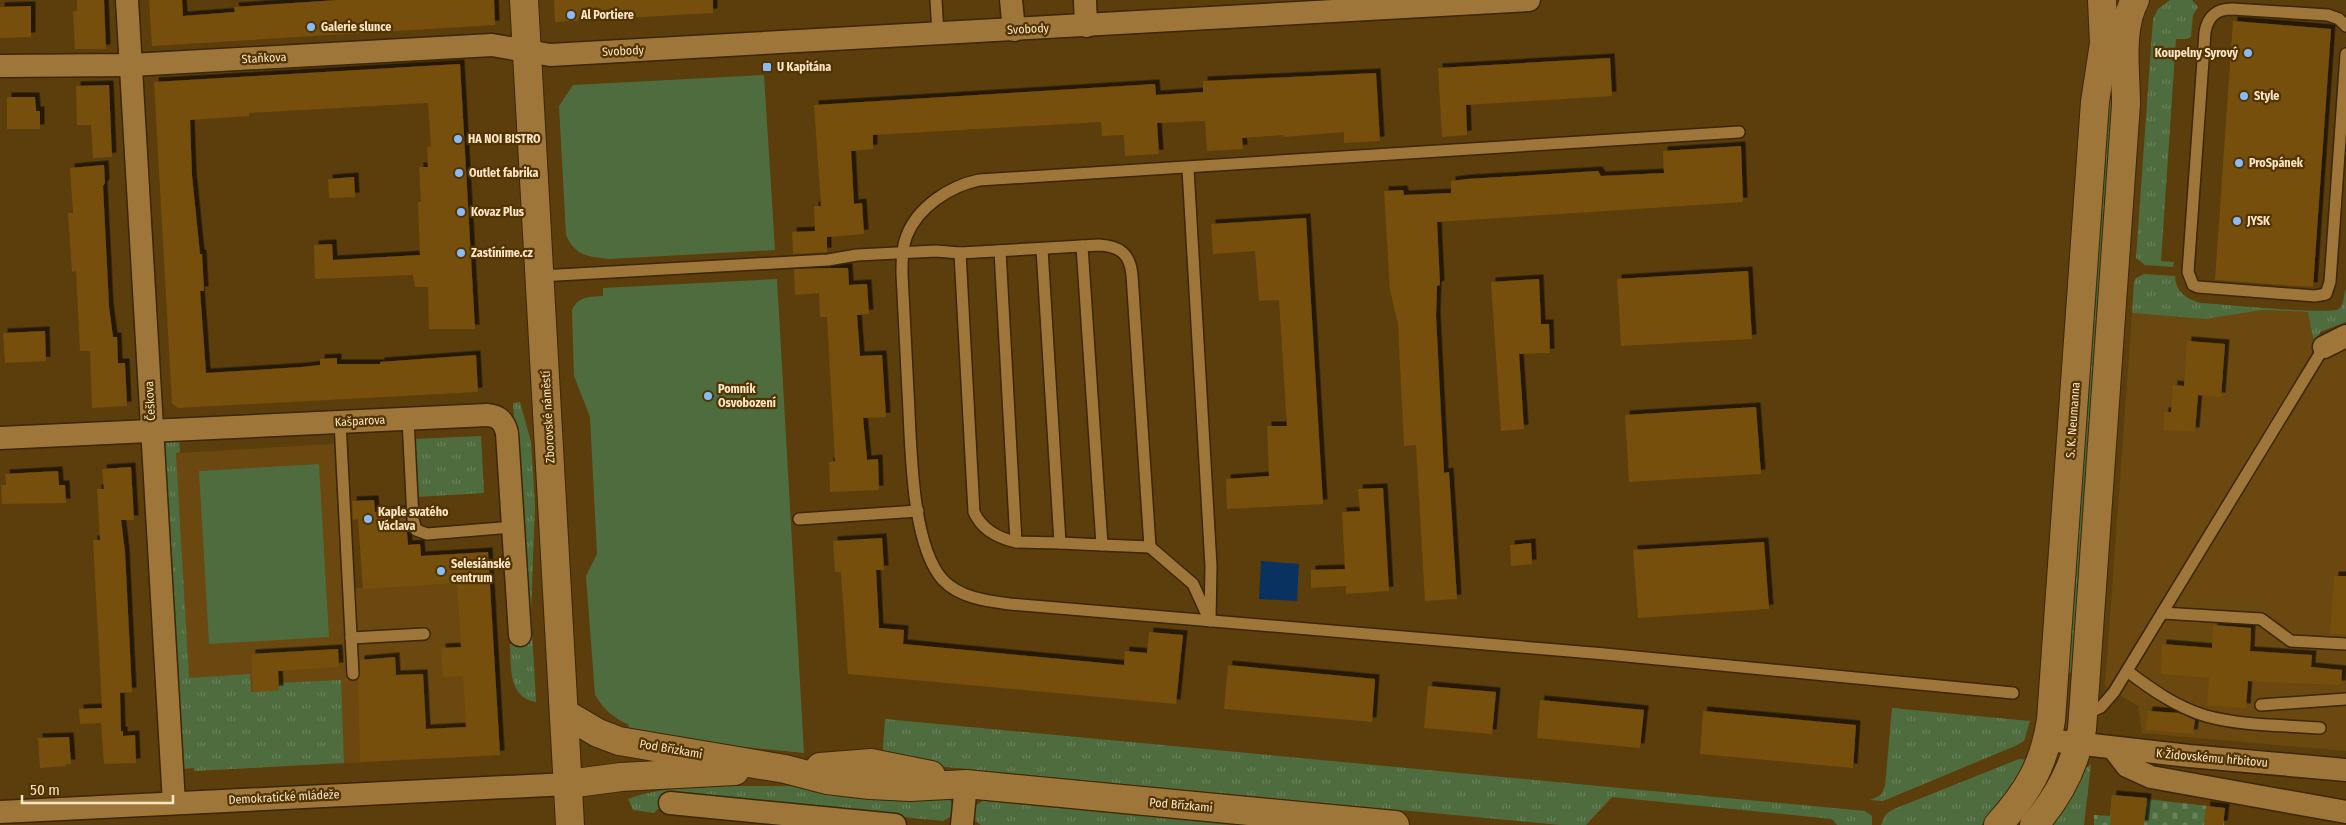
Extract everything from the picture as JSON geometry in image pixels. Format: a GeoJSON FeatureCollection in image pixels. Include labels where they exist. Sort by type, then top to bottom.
{"type":"FeatureCollection","features":[{"type":"Feature","properties":{"kind":"street","name":"Češkova"},"geometry":{"type":"LineString","coordinates":[[127,0],[174,803]]}},
{"type":"Feature","properties":{"kind":"street","name":"Zborovské náměstí"},"geometry":{"type":"LineString","coordinates":[[524,0],[570,825]]}},
{"type":"Feature","properties":{"kind":"street"},"geometry":{"type":"LineString","coordinates":[[1011,0],[1014,30]]}},
{"type":"Feature","properties":{"kind":"street"},"geometry":{"type":"LineString","coordinates":[[1084,0],[1086,26]]}},
{"type":"Feature","properties":{"kind":"street","name":"Svobody"},"geometry":{"type":"LineString","coordinates":[[527,51],[550,55],[1528,0]]}},
{"type":"Feature","properties":{"kind":"street","name":"S. K. Neumanna"},"geometry":{"type":"LineString","coordinates":[[1998,825],[2030,784],[2044,754],[2048,740],[2055,676],[2095,102],[2104,43],[2102,0]]}},
{"type":"Feature","properties":{"kind":"street"},"geometry":{"type":"LineString","coordinates":[[2034,825],[2060,788],[2079,744],[2083,715],[2126,104],[2126,31],[2130,10],[2135,0]]}},
{"type":"Feature","properties":{"kind":"street","name":"Staňkova"},"geometry":{"type":"LineString","coordinates":[[0,66],[131,65],[463,46],[503,46],[527,51]]}},
{"type":"Feature","properties":{"kind":"street"},"geometry":{"type":"LineString","coordinates":[[2324,347],[2346,336]]}},
{"type":"Feature","properties":{"kind":"street","name":"Kašparova"},"geometry":{"type":"LineString","coordinates":[[0,438],[487,415],[500,419],[507,433],[520,635]]}},
{"type":"Feature","properties":{"kind":"street","name":"Pod Břízkami"},"geometry":{"type":"LineString","coordinates":[[564,713],[598,732],[619,741],[785,769],[827,780],[870,785],[966,784],[1315,821],[1395,825]]}},
{"type":"Feature","properties":{"kind":"street","name":"K Židovskému hřbitovu"},"geometry":{"type":"LineString","coordinates":[[2048,740],[2114,749],[2346,770]]}},
{"type":"Feature","properties":{"kind":"street"},"geometry":{"type":"LineString","coordinates":[[2114,749],[2127,766],[2152,777],[2346,812]]}},
{"type":"Feature","properties":{"kind":"street","name":"Pod Břízkami"},"geometry":{"type":"LineString","coordinates":[[568,784],[621,777],[785,769]]}},
{"type":"Feature","properties":{"kind":"street","name":"Demokratické mládeže"},"geometry":{"type":"LineString","coordinates":[[0,812],[568,784]]}},
{"type":"Feature","properties":{"kind":"street"},"geometry":{"type":"LineString","coordinates":[[962,825],[966,784]]}},
{"type":"Feature","properties":{"kind":"street"},"geometry":{"type":"LineString","coordinates":[[670,803],[895,825]]}},
{"type":"Feature","properties":{"kind":"lane"},"geometry":{"type":"LineString","coordinates":[[936,0],[938,34]]}},
{"type":"Feature","properties":{"kind":"lane"},"geometry":{"type":"LineString","coordinates":[[2346,26],[2340,19],[2328,15],[2232,9],[2217,11],[2209,19],[2206,32],[2188,272],[2191,283],[2206,288],[2315,296],[2326,294],[2330,282],[2343,138],[2346,54]]}},
{"type":"Feature","properties":{"kind":"lane"},"geometry":{"type":"LineString","coordinates":[[1739,132],[968,182],[942,195],[918,216],[906,236],[902,274],[912,456],[918,511],[924,543],[935,570],[953,588],[975,598],[1010,604],[1615,655],[2013,693]]}},
{"type":"Feature","properties":{"kind":"lane"},"geometry":{"type":"LineString","coordinates":[[1188,169],[1211,566],[1210,620]]}},
{"type":"Feature","properties":{"kind":"lane"},"geometry":{"type":"LineString","coordinates":[[540,276],[828,260],[857,255],[936,251],[960,253],[1082,246],[1110,246],[1118,248],[1124,252],[1131,267],[1150,547]]}},
{"type":"Feature","properties":{"kind":"lane"},"geometry":{"type":"LineString","coordinates":[[1082,246],[1102,545]]}},
{"type":"Feature","properties":{"kind":"lane"},"geometry":{"type":"LineString","coordinates":[[1042,248],[1060,543]]}},
{"type":"Feature","properties":{"kind":"lane"},"geometry":{"type":"LineString","coordinates":[[1000,251],[1016,542]]}},
{"type":"Feature","properties":{"kind":"lane"},"geometry":{"type":"LineString","coordinates":[[960,253],[974,512],[977,520],[991,532],[1016,542],[1150,547],[1193,584],[1210,620]]}},
{"type":"Feature","properties":{"kind":"lane"},"geometry":{"type":"LineString","coordinates":[[2083,715],[2098,710],[2106,703],[2324,347]]}},
{"type":"Feature","properties":{"kind":"lane"},"geometry":{"type":"LineString","coordinates":[[408,419],[413,519],[416,530],[427,534],[512,527]]}},
{"type":"Feature","properties":{"kind":"lane"},"geometry":{"type":"LineString","coordinates":[[340,422],[353,674]]}},
{"type":"Feature","properties":{"kind":"lane"},"geometry":{"type":"LineString","coordinates":[[799,518],[918,511]]}},
{"type":"Feature","properties":{"kind":"lane"},"geometry":{"type":"LineString","coordinates":[[2162,614],[2261,619],[2291,641],[2346,644]]}},
{"type":"Feature","properties":{"kind":"lane"},"geometry":{"type":"LineString","coordinates":[[351,638],[424,634]]}},
{"type":"Feature","properties":{"kind":"lane"},"geometry":{"type":"LineString","coordinates":[[2127,670],[2157,694],[2206,716],[2232,721],[2320,728]]}},
{"type":"Feature","properties":{"kind":"lane"},"geometry":{"type":"LineString","coordinates":[[2261,705],[2346,699]]}},
{"type":"Feature","properties":{"kind":"shaded area"},"geometry":{"type":"Polygon","coordinates":[[[2263,310],[2309,312],[2313,338],[2334,354],[2346,347],[2346,751],[2142,733],[2138,706],[2105,686],[2132,313],[2205,319],[2263,310]]]}},
{"type":"Feature","properties":{"kind":"shaded area"},"geometry":{"type":"Polygon","coordinates":[[[334,444],[342,589],[489,581],[500,755],[194,771],[176,453],[334,444]]]}},
{"type":"Feature","properties":{"kind":"green space"},"geometry":{"type":"Polygon","coordinates":[[[2170,0],[2192,0],[2198,7],[2193,15],[2191,37],[2176,39],[2161,261],[2174,262],[2173,267],[2145,265],[2136,258],[2153,19],[2158,9],[2170,0]]]}},
{"type":"Feature","properties":{"kind":"green space"},"geometry":{"type":"Polygon","coordinates":[[[2114,4],[2123,4],[2076,673],[2064,672],[2114,4]]]}},
{"type":"Feature","properties":{"kind":"green space"},"geometry":{"type":"Polygon","coordinates":[[[764,75],[775,250],[609,259],[583,254],[574,248],[566,235],[559,106],[573,85],[764,75]]]}},
{"type":"Feature","properties":{"kind":"green space"},"geometry":{"type":"Polygon","coordinates":[[[2144,274],[2175,276],[2180,291],[2201,303],[2250,307],[2332,311],[2341,307],[2346,289],[2346,322],[2320,332],[2317,341],[2313,338],[2308,312],[2263,310],[2205,319],[2132,313],[2134,282],[2136,278],[2144,274]]]}},
{"type":"Feature","properties":{"kind":"green space"},"geometry":{"type":"Polygon","coordinates":[[[777,279],[804,753],[627,735],[629,725],[610,713],[595,695],[586,576],[597,554],[590,417],[574,376],[572,310],[581,300],[589,297],[603,296],[603,288],[777,279]]]}},
{"type":"Feature","properties":{"kind":"green space"},"geometry":{"type":"Polygon","coordinates":[[[520,402],[531,442],[535,506],[531,613],[536,702],[520,694],[516,688],[511,671],[510,644],[528,643],[513,403],[520,402]]]}},
{"type":"Feature","properties":{"kind":"green space"},"geometry":{"type":"Polygon","coordinates":[[[179,434],[180,452],[176,453],[189,678],[250,674],[251,692],[279,690],[279,683],[341,680],[344,763],[194,771],[194,768],[183,769],[162,441],[179,434]]]}},
{"type":"Feature","properties":{"kind":"green space"},"geometry":{"type":"Polygon","coordinates":[[[481,436],[484,493],[416,497],[413,439],[481,436]]]}},
{"type":"Feature","properties":{"kind":"green space"},"geometry":{"type":"Polygon","coordinates":[[[319,464],[329,637],[209,644],[199,471],[319,464]]]}},
{"type":"Feature","properties":{"kind":"green space"},"geometry":{"type":"Polygon","coordinates":[[[1892,708],[2030,721],[2024,741],[2015,746],[1883,801],[1870,800],[1881,795],[1885,786],[1892,708]]]}},
{"type":"Feature","properties":{"kind":"green space"},"geometry":{"type":"Polygon","coordinates":[[[885,719],[1865,811],[1872,816],[1872,825],[1837,825],[1832,819],[1612,797],[1586,825],[1560,825],[882,761],[885,719]]]}},
{"type":"Feature","properties":{"kind":"green space"},"geometry":{"type":"Polygon","coordinates":[[[2019,759],[2030,760],[1995,814],[1981,825],[1881,825],[1886,814],[1894,809],[2019,759]]]}},
{"type":"Feature","properties":{"kind":"green space"},"geometry":{"type":"Polygon","coordinates":[[[2091,764],[2084,825],[2049,825],[2081,772],[2091,764]]]}},
{"type":"Feature","properties":{"kind":"green space"},"geometry":{"type":"Polygon","coordinates":[[[711,786],[798,786],[945,798],[950,800],[954,807],[953,815],[943,821],[672,794],[654,813],[633,810],[628,799],[666,790],[711,786]]]}},
{"type":"Feature","properties":{"kind":"green space"},"geometry":{"type":"Polygon","coordinates":[[[2112,795],[2225,808],[2224,825],[2094,825],[2094,815],[2110,816],[2112,795]]]}},
{"type":"Feature","properties":{"kind":"green space"},"geometry":{"type":"Polygon","coordinates":[[[983,801],[1231,825],[981,825],[973,819],[974,806],[983,801]]]}},
{"type":"Feature","properties":{"kind":"water"},"geometry":{"type":"Polygon","coordinates":[[[1261,561],[1299,564],[1297,601],[1259,599],[1261,561]]]}},
{"type":"Feature","properties":{"kind":"building"},"geometry":{"type":"Polygon","coordinates":[[[77,0],[104,0],[106,49],[75,49],[73,11],[77,11],[77,0]]]}},
{"type":"Feature","properties":{"kind":"building"},"geometry":{"type":"Polygon","coordinates":[[[149,0],[182,0],[183,16],[235,12],[234,7],[338,0],[494,0],[495,25],[152,46],[149,0]]]}},
{"type":"Feature","properties":{"kind":"building"},"geometry":{"type":"Polygon","coordinates":[[[554,0],[713,0],[713,13],[555,22],[554,0]]]}},
{"type":"Feature","properties":{"kind":"building"},"geometry":{"type":"Polygon","coordinates":[[[31,6],[31,37],[0,38],[0,7],[31,6]]]}},
{"type":"Feature","properties":{"kind":"building"},"geometry":{"type":"Polygon","coordinates":[[[2233,21],[2331,29],[2313,287],[2215,280],[2233,21]]]}},
{"type":"Feature","properties":{"kind":"building"},"geometry":{"type":"Polygon","coordinates":[[[1610,58],[1612,96],[1466,105],[1467,135],[1442,137],[1438,68],[1610,58]]]}},
{"type":"Feature","properties":{"kind":"building"},"geometry":{"type":"Polygon","coordinates":[[[460,64],[475,329],[429,329],[428,287],[415,287],[413,275],[315,279],[314,245],[332,244],[333,260],[420,255],[418,202],[421,202],[419,167],[428,167],[427,147],[431,146],[428,103],[249,113],[249,116],[190,120],[192,176],[200,254],[202,254],[204,291],[200,291],[206,373],[320,365],[320,359],[337,358],[337,364],[380,364],[380,362],[476,355],[478,392],[178,408],[172,403],[154,82],[460,64]]]}},
{"type":"Feature","properties":{"kind":"building"},"geometry":{"type":"Polygon","coordinates":[[[1376,73],[1380,141],[1344,143],[1344,132],[1284,137],[1284,135],[1242,138],[1243,149],[1207,151],[1205,121],[1157,123],[1159,154],[1125,156],[1124,135],[1102,136],[1101,122],[873,135],[873,149],[851,151],[854,204],[862,203],[864,234],[827,237],[827,252],[793,254],[792,232],[815,231],[814,206],[821,206],[814,105],[1155,84],[1156,95],[1203,92],[1203,81],[1376,73]]]}},
{"type":"Feature","properties":{"kind":"building"},"geometry":{"type":"Polygon","coordinates":[[[109,85],[112,157],[93,158],[91,125],[77,125],[76,86],[109,85]]]}},
{"type":"Feature","properties":{"kind":"building"},"geometry":{"type":"Polygon","coordinates":[[[7,97],[35,97],[36,111],[40,111],[40,129],[7,129],[7,97]]]}},
{"type":"Feature","properties":{"kind":"building"},"geometry":{"type":"Polygon","coordinates":[[[1741,146],[1743,202],[1437,222],[1440,285],[1437,286],[1436,316],[1444,473],[1449,472],[1457,599],[1425,601],[1416,445],[1404,446],[1398,324],[1390,290],[1384,191],[1403,190],[1404,195],[1451,193],[1451,181],[1467,179],[1598,171],[1601,176],[1664,173],[1663,151],[1741,146]]]}},
{"type":"Feature","properties":{"kind":"building"},"geometry":{"type":"Polygon","coordinates":[[[104,165],[105,183],[103,186],[109,307],[113,337],[117,337],[118,363],[125,363],[127,406],[92,408],[90,351],[80,351],[76,271],[72,272],[68,213],[73,213],[70,168],[104,165]]]}},
{"type":"Feature","properties":{"kind":"building"},"geometry":{"type":"Polygon","coordinates":[[[354,177],[355,197],[329,198],[328,179],[354,177]]]}},
{"type":"Feature","properties":{"kind":"building"},"geometry":{"type":"Polygon","coordinates":[[[1306,218],[1323,504],[1227,509],[1226,479],[1269,476],[1267,426],[1287,426],[1279,300],[1259,301],[1255,251],[1213,254],[1211,224],[1306,218]]]}},
{"type":"Feature","properties":{"kind":"building"},"geometry":{"type":"Polygon","coordinates":[[[848,268],[849,285],[867,284],[869,314],[857,315],[860,356],[882,355],[886,417],[863,418],[867,460],[878,459],[879,490],[830,492],[829,462],[835,461],[827,317],[820,317],[819,293],[795,295],[794,269],[848,268]]]}},
{"type":"Feature","properties":{"kind":"building"},"geometry":{"type":"Polygon","coordinates":[[[1748,271],[1752,339],[1621,346],[1617,279],[1748,271]]]}},
{"type":"Feature","properties":{"kind":"building"},"geometry":{"type":"Polygon","coordinates":[[[1539,279],[1541,324],[1549,324],[1550,353],[1519,354],[1524,429],[1501,431],[1491,282],[1539,279]]]}},
{"type":"Feature","properties":{"kind":"building"},"geometry":{"type":"Polygon","coordinates":[[[45,331],[46,361],[5,363],[3,333],[45,331]]]}},
{"type":"Feature","properties":{"kind":"building"},"geometry":{"type":"Polygon","coordinates":[[[2187,341],[2225,344],[2221,397],[2198,395],[2195,432],[2163,430],[2164,412],[2171,412],[2173,385],[2184,386],[2187,341]]]}},
{"type":"Feature","properties":{"kind":"building"},"geometry":{"type":"Polygon","coordinates":[[[1756,407],[1761,474],[1629,482],[1625,415],[1756,407]]]}},
{"type":"Feature","properties":{"kind":"building"},"geometry":{"type":"Polygon","coordinates":[[[131,467],[134,520],[121,520],[125,552],[132,692],[120,693],[121,731],[123,731],[123,736],[135,735],[136,763],[104,764],[101,723],[80,724],[79,709],[102,708],[93,540],[100,540],[97,489],[104,489],[102,469],[131,467]]]}},
{"type":"Feature","properties":{"kind":"building"},"geometry":{"type":"Polygon","coordinates":[[[58,471],[59,485],[65,485],[66,503],[2,504],[1,485],[6,485],[5,474],[58,471]]]}},
{"type":"Feature","properties":{"kind":"building"},"geometry":{"type":"Polygon","coordinates":[[[1383,488],[1389,591],[1346,594],[1346,586],[1311,588],[1311,570],[1345,569],[1342,512],[1360,511],[1358,489],[1383,488]]]}},
{"type":"Feature","properties":{"kind":"building"},"geometry":{"type":"Polygon","coordinates":[[[374,500],[375,512],[405,510],[408,545],[420,544],[421,556],[488,552],[500,755],[360,762],[358,680],[360,660],[395,657],[396,675],[423,674],[426,729],[466,727],[463,676],[443,677],[441,648],[461,647],[457,583],[363,589],[358,519],[353,520],[352,501],[374,500]]]}},
{"type":"Feature","properties":{"kind":"building"},"geometry":{"type":"Polygon","coordinates":[[[882,538],[884,570],[876,570],[879,628],[904,630],[903,644],[1124,665],[1125,651],[1147,653],[1149,632],[1183,635],[1176,704],[848,674],[841,572],[835,572],[833,541],[882,538]]]}},
{"type":"Feature","properties":{"kind":"building"},"geometry":{"type":"Polygon","coordinates":[[[1764,542],[1769,609],[1638,618],[1633,550],[1764,542]]]}},
{"type":"Feature","properties":{"kind":"building"},"geometry":{"type":"Polygon","coordinates":[[[1531,543],[1532,564],[1511,566],[1510,545],[1531,543]]]}},
{"type":"Feature","properties":{"kind":"building"},"geometry":{"type":"Polygon","coordinates":[[[2334,576],[2346,576],[2346,635],[2330,634],[2334,576]]]}},
{"type":"Feature","properties":{"kind":"building"},"geometry":{"type":"Polygon","coordinates":[[[2213,625],[2251,628],[2250,651],[2312,655],[2311,667],[2342,670],[2341,685],[2248,681],[2246,708],[2207,705],[2209,678],[2161,674],[2162,644],[2212,648],[2213,625]]]}},
{"type":"Feature","properties":{"kind":"building"},"geometry":{"type":"Polygon","coordinates":[[[338,649],[339,667],[278,671],[279,690],[253,692],[251,654],[338,649]]]}},
{"type":"Feature","properties":{"kind":"building"},"geometry":{"type":"Polygon","coordinates":[[[1228,665],[1375,679],[1372,722],[1224,709],[1228,665]]]}},
{"type":"Feature","properties":{"kind":"building"},"geometry":{"type":"Polygon","coordinates":[[[1428,686],[1496,692],[1492,734],[1424,728],[1428,686]]]}},
{"type":"Feature","properties":{"kind":"building"},"geometry":{"type":"Polygon","coordinates":[[[1540,700],[1644,710],[1640,748],[1537,738],[1540,700]]]}},
{"type":"Feature","properties":{"kind":"building"},"geometry":{"type":"Polygon","coordinates":[[[1703,711],[1856,725],[1853,768],[1700,754],[1703,711]]]}},
{"type":"Feature","properties":{"kind":"building"},"geometry":{"type":"Polygon","coordinates":[[[2148,711],[2179,713],[2195,720],[2193,734],[2146,730],[2148,711]]]}},
{"type":"Feature","properties":{"kind":"building"},"geometry":{"type":"Polygon","coordinates":[[[69,737],[71,764],[40,768],[38,738],[69,737]]]}},
{"type":"Feature","properties":{"kind":"building"},"geometry":{"type":"Polygon","coordinates":[[[2112,795],[2147,798],[2144,825],[2110,825],[2112,795]]]}},
{"type":"Feature","properties":{"kind":"building"},"geometry":{"type":"Polygon","coordinates":[[[2206,806],[2225,808],[2223,825],[2204,825],[2206,806]]]}},
{"type":"Feature","properties":{"kind":"place","name":"Al Portiere"},"geometry":{"type":"Point","coordinates":[571,15]}},
{"type":"Feature","properties":{"kind":"place","name":"Galerie slunce"},"geometry":{"type":"Point","coordinates":[311,27]}},
{"type":"Feature","properties":{"kind":"place","name":"Koupelny Syrový"},"geometry":{"type":"Point","coordinates":[2248,53]}},
{"type":"Feature","properties":{"kind":"place","name":"U Kapitána"},"geometry":{"type":"Point","coordinates":[767,67]}},
{"type":"Feature","properties":{"kind":"place","name":"Style"},"geometry":{"type":"Point","coordinates":[2244,96]}},
{"type":"Feature","properties":{"kind":"place","name":"HA NOI BISTRO"},"geometry":{"type":"Point","coordinates":[458,139]}},
{"type":"Feature","properties":{"kind":"place","name":"ProSpánek"},"geometry":{"type":"Point","coordinates":[2239,163]}},
{"type":"Feature","properties":{"kind":"place","name":"Outlet fabrika"},"geometry":{"type":"Point","coordinates":[459,173]}},
{"type":"Feature","properties":{"kind":"place","name":"Kovaz Plus"},"geometry":{"type":"Point","coordinates":[461,212]}},
{"type":"Feature","properties":{"kind":"place","name":"JYSK"},"geometry":{"type":"Point","coordinates":[2237,221]}},
{"type":"Feature","properties":{"kind":"place","name":"Zastíníme.cz"},"geometry":{"type":"Point","coordinates":[461,253]}},
{"type":"Feature","properties":{"kind":"place","name":"Pomník Osvobození"},"geometry":{"type":"Point","coordinates":[708,396]}},
{"type":"Feature","properties":{"kind":"place","name":"Kaple svatého Václava"},"geometry":{"type":"Point","coordinates":[368,519]}},
{"type":"Feature","properties":{"kind":"place","name":"Selesiánské centrum"},"geometry":{"type":"Point","coordinates":[441,571]}}]}
